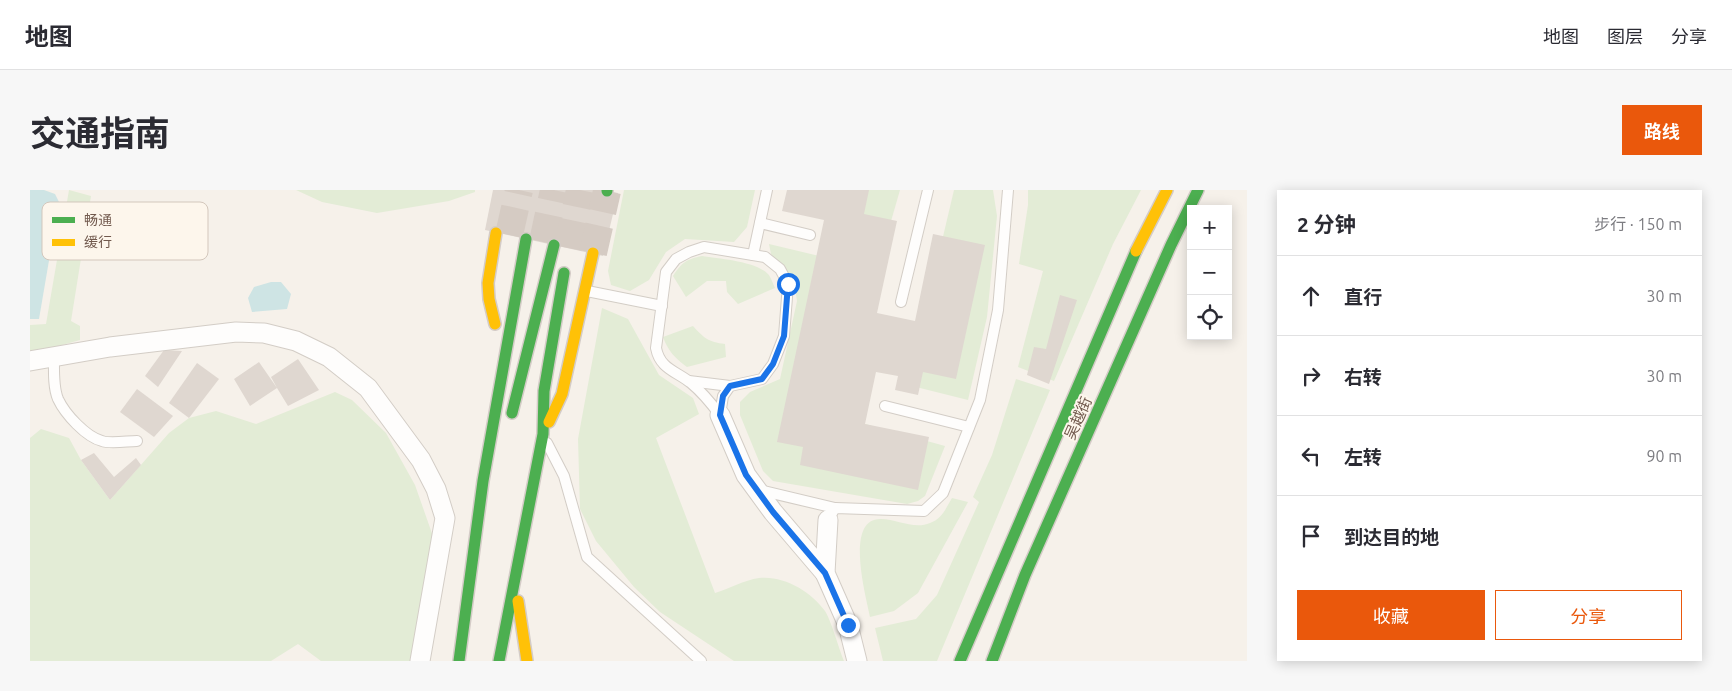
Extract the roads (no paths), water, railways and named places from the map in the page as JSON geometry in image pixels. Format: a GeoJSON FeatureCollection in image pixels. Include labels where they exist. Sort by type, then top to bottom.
{"type":"FeatureCollection","features":[{"type":"Feature","properties":{"kind":"highway"},"geometry":{"type":"LineString","coordinates":[[960,661],[1138,247],[1167,190]]}},
{"type":"Feature","properties":{"kind":"highway","name":"吴越街"},"geometry":{"type":"LineString","coordinates":[[992,661],[1025,575],[1171,244],[1198,190]]}},
{"type":"Feature","properties":{"kind":"highway"},"geometry":{"type":"LineString","coordinates":[[496,232],[488,283],[495,328],[500,294]]}},
{"type":"Feature","properties":{"kind":"highway"},"geometry":{"type":"LineString","coordinates":[[460,661],[483,481],[526,239]]}},
{"type":"Feature","properties":{"kind":"highway"},"geometry":{"type":"LineString","coordinates":[[508,428],[548,244]]}},
{"type":"Feature","properties":{"kind":"highway"},"geometry":{"type":"LineString","coordinates":[[542,434],[562,394],[579,289],[593,253]]}},
{"type":"Feature","properties":{"kind":"highway"},"geometry":{"type":"LineString","coordinates":[[499,661],[542,434],[544,391],[567,258]]}},
{"type":"Feature","properties":{"kind":"highway"},"geometry":{"type":"LineString","coordinates":[[483,481],[492,363]]}},
{"type":"Feature","properties":{"kind":"highway"},"geometry":{"type":"LineString","coordinates":[[460,661],[486,544]]}},
{"type":"Feature","properties":{"kind":"highway"},"geometry":{"type":"LineString","coordinates":[[515,578],[527,661]]}},
{"type":"Feature","properties":{"kind":"street"},"geometry":{"type":"LineString","coordinates":[[30,361],[110,347],[236,332],[264,334],[296,341],[328,357],[368,388],[421,460],[436,489],[445,518],[420,661]]}},
{"type":"Feature","properties":{"kind":"street"},"geometry":{"type":"LineString","coordinates":[[720,415],[746,475],[773,512],[825,573],[848,625],[857,661]]}},
{"type":"Feature","properties":{"kind":"street"},"geometry":{"type":"LineString","coordinates":[[825,573],[832,514]]}},
{"type":"Feature","properties":{"kind":"lane"},"geometry":{"type":"LineString","coordinates":[[752,255],[767,190]]}},
{"type":"Feature","properties":{"kind":"lane"},"geometry":{"type":"LineString","coordinates":[[901,302],[928,190]]}},
{"type":"Feature","properties":{"kind":"lane"},"geometry":{"type":"LineString","coordinates":[[756,489],[832,514],[924,511],[943,493],[980,400],[998,310],[1008,190]]}},
{"type":"Feature","properties":{"kind":"lane"},"geometry":{"type":"LineString","coordinates":[[760,223],[810,234]]}},
{"type":"Feature","properties":{"kind":"lane"},"geometry":{"type":"LineString","coordinates":[[689,381],[730,386],[762,379],[773,364],[784,336],[788,284],[780,268],[765,257],[704,247],[676,259],[666,272],[656,348],[658,357],[670,371],[689,381],[704,394],[720,415]]}},
{"type":"Feature","properties":{"kind":"lane"},"geometry":{"type":"LineString","coordinates":[[579,289],[662,306]]}},
{"type":"Feature","properties":{"kind":"lane"},"geometry":{"type":"LineString","coordinates":[[54,357],[58,399],[71,418],[83,430],[103,442],[137,441]]}},
{"type":"Feature","properties":{"kind":"lane"},"geometry":{"type":"LineString","coordinates":[[720,415],[723,396],[730,386]]}},
{"type":"Feature","properties":{"kind":"lane"},"geometry":{"type":"LineString","coordinates":[[886,406],[969,427]]}},
{"type":"Feature","properties":{"kind":"lane"},"geometry":{"type":"LineString","coordinates":[[542,434],[564,476],[586,557],[701,661]]}},
{"type":"Feature","properties":{"kind":"tunnel"},"geometry":{"type":"LineString","coordinates":[[509,235],[519,190]]}},
{"type":"Feature","properties":{"kind":"tunnel"},"geometry":{"type":"LineString","coordinates":[[543,242],[554,190]]}},
{"type":"Feature","properties":{"kind":"tunnel"},"geometry":{"type":"LineString","coordinates":[[568,248],[580,190]]}},
{"type":"Feature","properties":{"kind":"tunnel"},"geometry":{"type":"LineString","coordinates":[[593,253],[607,191]]}}]}
